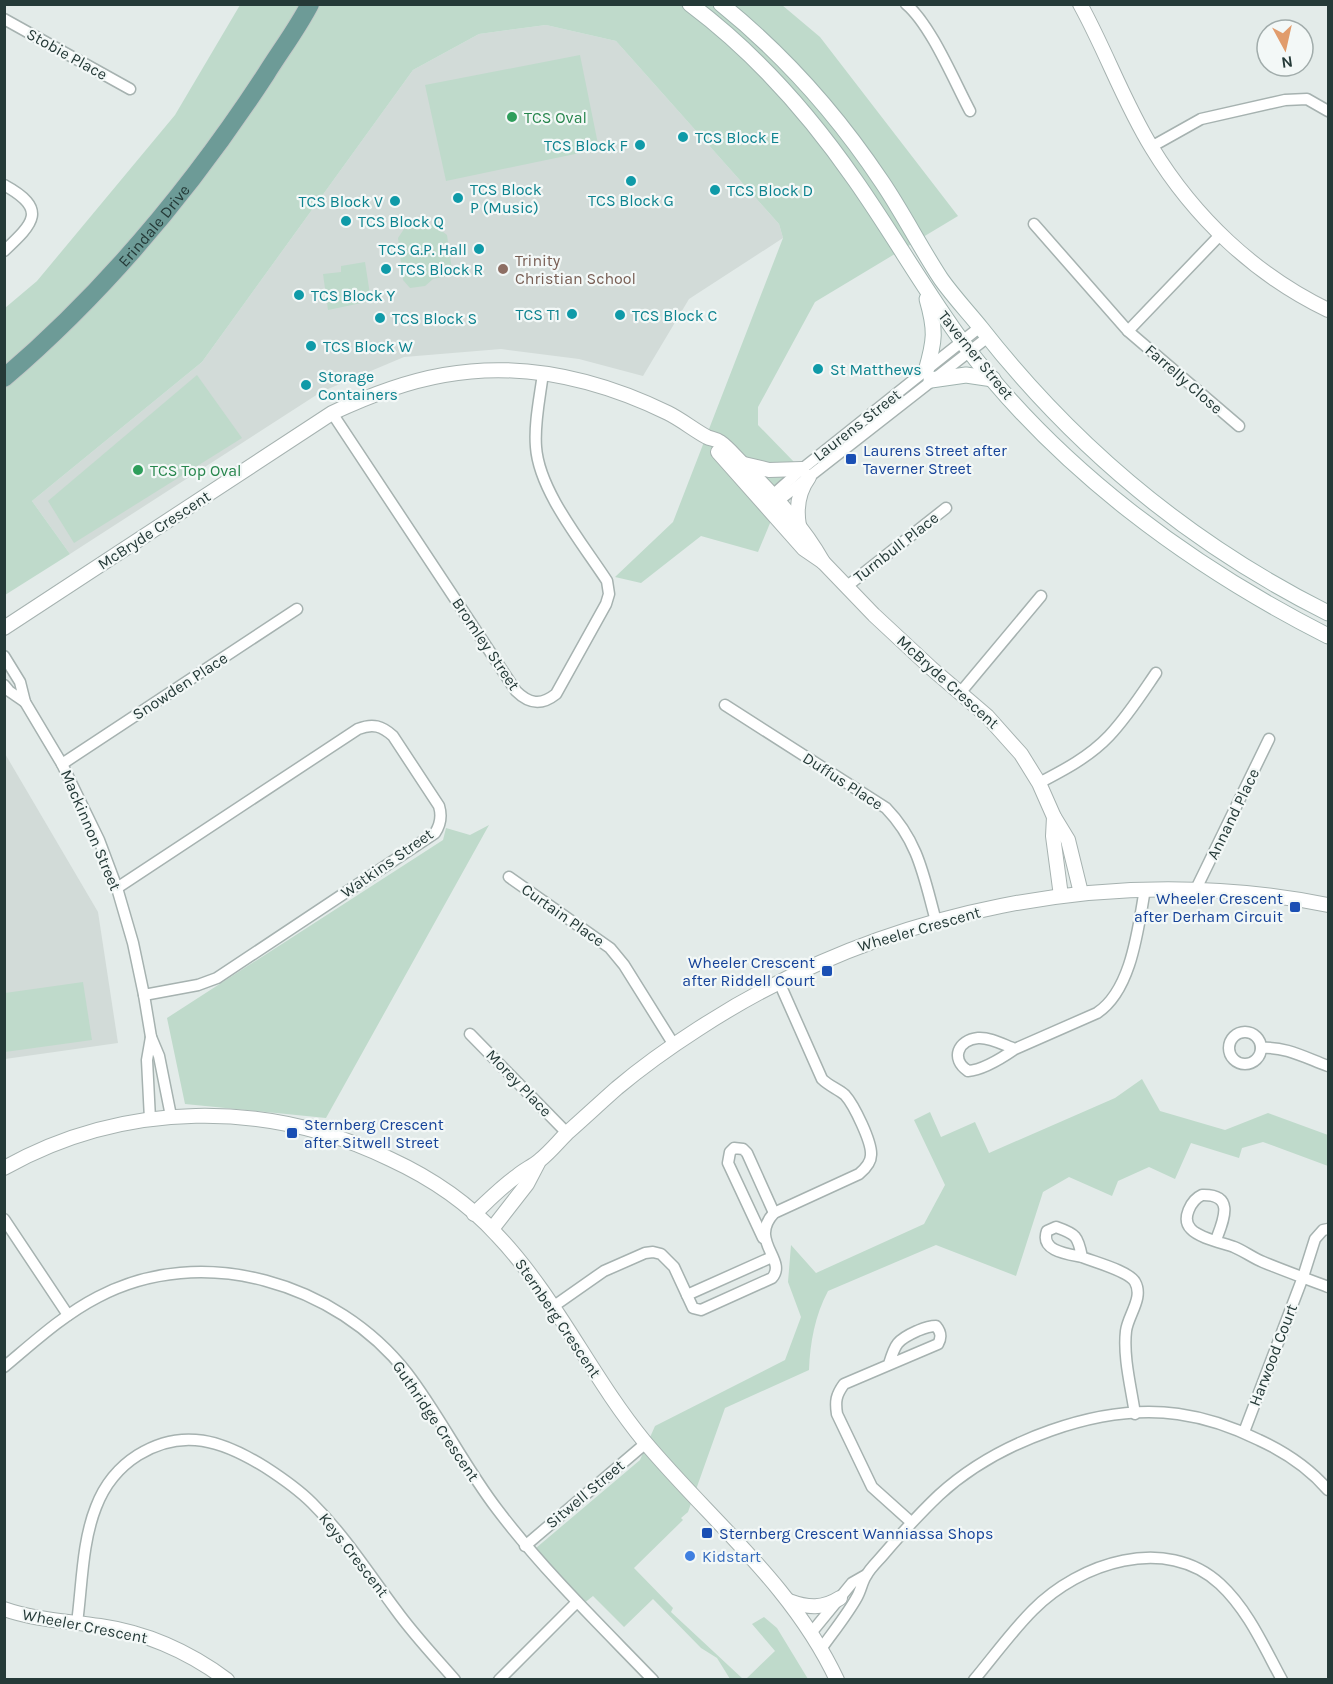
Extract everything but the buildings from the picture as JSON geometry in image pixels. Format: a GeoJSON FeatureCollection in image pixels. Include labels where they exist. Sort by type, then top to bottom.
{"type":"FeatureCollection","features":[{"type":"Feature","properties":{"kind":"main road","name":"Erindale Drive"},"geometry":{"type":"LineString","coordinates":[[280,51],[301,4]]}},
{"type":"Feature","properties":{"kind":"main road","name":"Erindale Drive"},"geometry":{"type":"LineString","coordinates":[[4,378],[69,319],[178,197],[232,125],[299,25],[310,4]]}},
{"type":"Feature","properties":{"kind":"main road","name":"Taverner Street"},"geometry":{"type":"LineString","coordinates":[[690,4],[762,68],[801,110],[855,179],[925,290],[966,346],[993,380],[1039,429],[1088,475],[1142,520],[1227,580],[1287,615],[1329,636]]}},
{"type":"Feature","properties":{"kind":"main road","name":"Taverner Street"},"geometry":{"type":"LineString","coordinates":[[720,4],[753,32],[820,101],[852,141],[894,202],[941,279],[1053,412],[1153,503],[1234,561],[1290,594],[1329,613]]}},
{"type":"Feature","properties":{"kind":"main road"},"geometry":{"type":"LineString","coordinates":[[925,290],[935,330],[929,375],[966,375],[993,380]]}},
{"type":"Feature","properties":{"kind":"street"},"geometry":{"type":"LineString","coordinates":[[1080,4],[1151,147],[1192,204],[1221,234],[1267,273],[1291,290],[1329,310]]}},
{"type":"Feature","properties":{"kind":"street"},"geometry":{"type":"LineString","coordinates":[[914,7],[970,111]]}},
{"type":"Feature","properties":{"kind":"street","name":"Stobie Place"},"geometry":{"type":"LineString","coordinates":[[4,19],[130,89]]}},
{"type":"Feature","properties":{"kind":"street"},"geometry":{"type":"LineString","coordinates":[[1151,147],[1201,119],[1285,100],[1307,99],[1329,111]]}},
{"type":"Feature","properties":{"kind":"street"},"geometry":{"type":"LineString","coordinates":[[4,185],[27,199],[31,210],[31,221],[28,228],[4,251]]}},
{"type":"Feature","properties":{"kind":"street","name":"Farrelly Close"},"geometry":{"type":"LineString","coordinates":[[1034,224],[1128,331],[1239,426]]}},
{"type":"Feature","properties":{"kind":"street","name":"Farrelly Close"},"geometry":{"type":"LineString","coordinates":[[1128,331],[1221,234]]}},
{"type":"Feature","properties":{"kind":"street","name":"Laurens Street"},"geometry":{"type":"LineString","coordinates":[[771,501],[984,332]]}},
{"type":"Feature","properties":{"kind":"street","name":"McBryde Crescent"},"geometry":{"type":"LineString","coordinates":[[4,628],[332,413],[384,390],[444,375],[502,370],[543,373],[598,385],[638,399],[671,415],[742,463],[804,549],[823,562],[915,653],[999,728],[1021,754],[1039,783],[1054,817],[1068,840],[1082,893]]}},
{"type":"Feature","properties":{"kind":"street","name":"Bromley Street"},"geometry":{"type":"LineString","coordinates":[[332,413],[516,692],[524,699],[543,702],[556,694],[606,604],[609,594],[607,581],[547,489],[539,470],[535,439],[543,373]]}},
{"type":"Feature","properties":{"kind":"street","name":"McBryde Crescent"},"geometry":{"type":"LineString","coordinates":[[715,443],[800,529],[813,544],[823,562]]}},
{"type":"Feature","properties":{"kind":"street"},"geometry":{"type":"LineString","coordinates":[[742,463],[769,470],[805,473],[797,515],[800,529]]}},
{"type":"Feature","properties":{"kind":"street","name":"Turnbull Place"},"geometry":{"type":"LineString","coordinates":[[846,587],[946,508]]}},
{"type":"Feature","properties":{"kind":"street"},"geometry":{"type":"LineString","coordinates":[[960,693],[1041,596]]}},
{"type":"Feature","properties":{"kind":"street","name":"Snowden Place"},"geometry":{"type":"LineString","coordinates":[[62,764],[297,609]]}},
{"type":"Feature","properties":{"kind":"street","name":"Mackinnon Street"},"geometry":{"type":"LineString","coordinates":[[4,656],[20,682],[25,702],[62,764],[99,840],[117,888],[133,943],[151,1037],[161,1062],[171,1116]]}},
{"type":"Feature","properties":{"kind":"street"},"geometry":{"type":"LineString","coordinates":[[1039,783],[1086,756],[1108,737],[1127,715],[1156,673]]}},
{"type":"Feature","properties":{"kind":"street","name":"Mackinnon Street"},"geometry":{"type":"LineString","coordinates":[[4,685],[9,692],[25,702]]}},
{"type":"Feature","properties":{"kind":"street","name":"Duffus Place"},"geometry":{"type":"LineString","coordinates":[[725,705],[886,808],[905,830],[915,849],[936,921]]}},
{"type":"Feature","properties":{"kind":"street","name":"Watkins Street"},"geometry":{"type":"LineString","coordinates":[[117,888],[358,729],[367,726],[386,729],[393,736],[439,806],[441,813],[439,828],[435,833],[217,978],[198,985],[144,995]]}},
{"type":"Feature","properties":{"kind":"street","name":"Annand Place"},"geometry":{"type":"LineString","coordinates":[[1196,889],[1269,739]]}},
{"type":"Feature","properties":{"kind":"street","name":"McBryde Crescent"},"geometry":{"type":"LineString","coordinates":[[1054,817],[1053,836],[1061,896]]}},
{"type":"Feature","properties":{"kind":"street","name":"Curtain Place"},"geometry":{"type":"LineString","coordinates":[[509,877],[610,948],[624,965],[674,1045]]}},
{"type":"Feature","properties":{"kind":"street"},"geometry":{"type":"LineString","coordinates":[[1015,1049],[986,1038],[977,1038],[960,1046],[957,1053],[958,1061],[968,1071],[974,1070],[1107,1006],[1119,989],[1133,950],[1144,889]]}},
{"type":"Feature","properties":{"kind":"street","name":"Wheeler Crescent"},"geometry":{"type":"LineString","coordinates":[[474,1214],[516,1176],[539,1161],[619,1086],[674,1045],[752,996],[856,947],[936,921],[1014,903],[1082,893],[1144,889],[1196,889],[1292,897],[1329,905]]}},
{"type":"Feature","properties":{"kind":"street"},"geometry":{"type":"LineString","coordinates":[[766,1243],[765,1226],[774,1213],[859,1174],[867,1167],[871,1155],[869,1143],[852,1105],[843,1094],[822,1079],[779,982]]}},
{"type":"Feature","properties":{"kind":"street","name":"Morey Place"},"geometry":{"type":"LineString","coordinates":[[470,1034],[567,1133]]}},
{"type":"Feature","properties":{"kind":"street","name":"Mackinnon Street"},"geometry":{"type":"LineString","coordinates":[[150,1119],[147,1063],[151,1037]]}},
{"type":"Feature","properties":{"kind":"street"},"geometry":{"type":"LineString","coordinates":[[1261,1048],[1274,1047],[1287,1050],[1329,1066]]}},
{"type":"Feature","properties":{"kind":"street","name":"Sternberg Crescent"},"geometry":{"type":"LineString","coordinates":[[4,1168],[74,1137],[111,1126],[171,1116],[228,1115],[283,1122],[327,1133],[364,1146],[408,1167],[442,1188],[492,1229],[530,1272],[607,1389],[646,1443],[751,1555],[789,1601],[821,1649],[837,1680]]}},
{"type":"Feature","properties":{"kind":"street"},"geometry":{"type":"LineString","coordinates":[[554,1306],[604,1271],[645,1252],[661,1254],[674,1267],[693,1308],[701,1310],[772,1278],[776,1272],[772,1257],[728,1163],[730,1152],[734,1148],[740,1148],[747,1153],[774,1213]]}},
{"type":"Feature","properties":{"kind":"street","name":"Wheeler Crescent"},"geometry":{"type":"LineString","coordinates":[[492,1229],[527,1184],[539,1161]]}},
{"type":"Feature","properties":{"kind":"street"},"geometry":{"type":"LineString","coordinates":[[1216,1240],[1226,1213],[1224,1204],[1218,1198],[1203,1195],[1193,1201],[1187,1220],[1190,1228],[1261,1261],[1329,1287]]}},
{"type":"Feature","properties":{"kind":"street"},"geometry":{"type":"LineString","coordinates":[[4,1219],[68,1315]]}},
{"type":"Feature","properties":{"kind":"street","name":"Harwood Court"},"geometry":{"type":"LineString","coordinates":[[1244,1432],[1303,1277],[1315,1239],[1323,1230],[1329,1229]]}},
{"type":"Feature","properties":{"kind":"street"},"geometry":{"type":"LineString","coordinates":[[687,1295],[772,1257]]}},
{"type":"Feature","properties":{"kind":"street"},"geometry":{"type":"LineString","coordinates":[[1082,1257],[1127,1274],[1132,1277],[1137,1288],[1137,1298],[1126,1329],[1125,1344],[1135,1414]]}},
{"type":"Feature","properties":{"kind":"street","name":"Guthridge Crescent"},"geometry":{"type":"LineString","coordinates":[[4,1367],[68,1315],[114,1289],[147,1278],[181,1273],[216,1272],[250,1277],[302,1292],[335,1308],[366,1332],[407,1373],[485,1493],[525,1545],[653,1680]]}},
{"type":"Feature","properties":{"kind":"street"},"geometry":{"type":"LineString","coordinates":[[889,1364],[894,1347],[901,1338],[929,1326],[936,1326],[940,1331],[941,1338],[938,1344],[844,1384],[835,1402],[837,1414],[872,1487],[911,1522]]}},
{"type":"Feature","properties":{"kind":"street"},"geometry":{"type":"LineString","coordinates":[[821,1649],[858,1596],[866,1575],[911,1522],[940,1494],[972,1469],[1024,1440],[1063,1427],[1117,1415],[1176,1414],[1204,1418],[1244,1432],[1276,1448],[1298,1463],[1329,1490]]}},
{"type":"Feature","properties":{"kind":"street","name":"Keys Crescent"},"geometry":{"type":"LineString","coordinates":[[77,1623],[89,1530],[96,1506],[108,1485],[131,1459],[150,1448],[170,1441],[202,1439],[223,1445],[250,1458],[281,1477],[310,1501],[337,1529],[397,1611],[455,1680]]}},
{"type":"Feature","properties":{"kind":"street","name":"Sitwell Street"},"geometry":{"type":"LineString","coordinates":[[525,1545],[646,1443]]}},
{"type":"Feature","properties":{"kind":"street"},"geometry":{"type":"LineString","coordinates":[[974,1680],[1034,1609],[1057,1590],[1082,1575],[1109,1564],[1148,1557],[1169,1559],[1191,1565],[1220,1584],[1245,1613],[1282,1680]]}},
{"type":"Feature","properties":{"kind":"street"},"geometry":{"type":"LineString","coordinates":[[811,1633],[852,1583],[866,1575]]}},
{"type":"Feature","properties":{"kind":"street"},"geometry":{"type":"LineString","coordinates":[[789,1601],[815,1608],[840,1598]]}},
{"type":"Feature","properties":{"kind":"street"},"geometry":{"type":"LineString","coordinates":[[499,1680],[578,1602]]}},
{"type":"Feature","properties":{"kind":"street","name":"Wheeler Crescent"},"geometry":{"type":"LineString","coordinates":[[4,1609],[39,1618],[117,1629],[155,1640],[202,1662],[227,1680]]}},
{"type":"Feature","properties":{"kind":"shaded area","name":"Trinity Christian School"},"geometry":{"type":"Polygon","coordinates":[[[546,25],[616,41],[779,224],[783,238],[689,299],[643,376],[579,359],[501,349],[404,357],[321,392],[70,554],[32,501],[202,362],[413,70],[479,34],[546,25]]]}},
{"type":"Feature","properties":{"kind":"shaded area"},"geometry":{"type":"Polygon","coordinates":[[[4,752],[98,912],[118,1043],[5,1059],[4,752]]]}},
{"type":"Feature","properties":{"kind":"green space"},"geometry":{"type":"Polygon","coordinates":[[[240,5],[782,5],[820,37],[958,216],[815,302],[758,407],[758,425],[795,463],[758,552],[701,536],[641,583],[615,577],[673,522],[783,238],[779,224],[616,41],[546,25],[479,34],[413,70],[202,362],[32,501],[70,554],[5,595],[5,308],[37,281],[175,115],[240,5]]]}},
{"type":"Feature","properties":{"kind":"green space","name":"TCS Oval"},"geometry":{"type":"Polygon","coordinates":[[[580,55],[599,149],[446,181],[425,85],[580,55]]]}},
{"type":"Feature","properties":{"kind":"green space"},"geometry":{"type":"Polygon","coordinates":[[[434,225],[447,235],[452,270],[448,276],[433,279],[425,286],[410,288],[403,280],[398,238],[404,229],[434,225]]]}},
{"type":"Feature","properties":{"kind":"green space"},"geometry":{"type":"Polygon","coordinates":[[[365,262],[371,301],[328,310],[323,274],[341,272],[341,266],[365,262]]]}},
{"type":"Feature","properties":{"kind":"green space","name":"TCS Top Oval"},"geometry":{"type":"Polygon","coordinates":[[[197,375],[242,438],[74,543],[48,501],[197,375]]]}},
{"type":"Feature","properties":{"kind":"green space"},"geometry":{"type":"Polygon","coordinates":[[[489,825],[326,1118],[185,1104],[167,1018],[443,840],[446,828],[470,835],[489,825]]]}},
{"type":"Feature","properties":{"kind":"green space"},"geometry":{"type":"Polygon","coordinates":[[[83,982],[92,1040],[5,1052],[5,993],[83,982]]]}},
{"type":"Feature","properties":{"kind":"green space"},"geometry":{"type":"Polygon","coordinates":[[[1142,1079],[1160,1111],[1225,1130],[1268,1113],[1328,1135],[1328,1166],[1263,1142],[1242,1148],[1239,1158],[1191,1143],[1175,1179],[1149,1167],[1118,1181],[1112,1196],[1069,1177],[1043,1192],[1016,1276],[936,1245],[828,1291],[814,1329],[809,1370],[725,1408],[688,1512],[681,1518],[683,1520],[634,1568],[673,1608],[671,1612],[743,1679],[730,1679],[717,1658],[701,1648],[653,1599],[624,1627],[593,1596],[583,1604],[536,1548],[640,1460],[655,1426],[785,1360],[801,1317],[788,1282],[791,1245],[816,1273],[924,1224],[945,1185],[914,1120],[930,1112],[941,1137],[975,1122],[989,1153],[1115,1098],[1142,1079]]]}},
{"type":"Feature","properties":{"kind":"green space"},"geometry":{"type":"Polygon","coordinates":[[[764,1617],[777,1628],[808,1679],[746,1679],[775,1651],[752,1624],[764,1617]]]}},
{"type":"Feature","properties":{"kind":"place","name":"TCS Oval"},"geometry":{"type":"Point","coordinates":[512,117]}},
{"type":"Feature","properties":{"kind":"place","name":"TCS Block E"},"geometry":{"type":"Point","coordinates":[683,137]}},
{"type":"Feature","properties":{"kind":"place","name":"TCS Block F"},"geometry":{"type":"Point","coordinates":[640,145]}},
{"type":"Feature","properties":{"kind":"place","name":"TCS Block G"},"geometry":{"type":"Point","coordinates":[631,181]}},
{"type":"Feature","properties":{"kind":"place","name":"TCS Block D"},"geometry":{"type":"Point","coordinates":[715,190]}},
{"type":"Feature","properties":{"kind":"place","name":"TCS Block P (Music)"},"geometry":{"type":"Point","coordinates":[458,198]}},
{"type":"Feature","properties":{"kind":"place","name":"TCS Block V"},"geometry":{"type":"Point","coordinates":[395,201]}},
{"type":"Feature","properties":{"kind":"place","name":"TCS Block Q"},"geometry":{"type":"Point","coordinates":[346,221]}},
{"type":"Feature","properties":{"kind":"place","name":"TCS G.P. Hall"},"geometry":{"type":"Point","coordinates":[479,249]}},
{"type":"Feature","properties":{"kind":"place","name":"TCS Block R"},"geometry":{"type":"Point","coordinates":[386,269]}},
{"type":"Feature","properties":{"kind":"place","name":"Trinity Christian School"},"geometry":{"type":"Point","coordinates":[503,269]}},
{"type":"Feature","properties":{"kind":"place","name":"TCS Block Y"},"geometry":{"type":"Point","coordinates":[299,295]}},
{"type":"Feature","properties":{"kind":"place","name":"TCS T1"},"geometry":{"type":"Point","coordinates":[572,314]}},
{"type":"Feature","properties":{"kind":"place","name":"TCS Block C"},"geometry":{"type":"Point","coordinates":[620,315]}},
{"type":"Feature","properties":{"kind":"place","name":"TCS Block S"},"geometry":{"type":"Point","coordinates":[380,318]}},
{"type":"Feature","properties":{"kind":"place","name":"TCS Block W"},"geometry":{"type":"Point","coordinates":[311,346]}},
{"type":"Feature","properties":{"kind":"place","name":"St Matthews"},"geometry":{"type":"Point","coordinates":[818,369]}},
{"type":"Feature","properties":{"kind":"place","name":"Storage Containers"},"geometry":{"type":"Point","coordinates":[306,385]}},
{"type":"Feature","properties":{"kind":"place","name":"Laurens Street after Taverner Street"},"geometry":{"type":"Point","coordinates":[851,459]}},
{"type":"Feature","properties":{"kind":"place","name":"TCS Top Oval"},"geometry":{"type":"Point","coordinates":[138,470]}},
{"type":"Feature","properties":{"kind":"place","name":"Wheeler Crescent after Derham Circuit"},"geometry":{"type":"Point","coordinates":[1295,907]}},
{"type":"Feature","properties":{"kind":"place","name":"Wheeler Crescent after Riddell Court"},"geometry":{"type":"Point","coordinates":[827,971]}},
{"type":"Feature","properties":{"kind":"place","name":"Sternberg Crescent after Sitwell Street"},"geometry":{"type":"Point","coordinates":[292,1133]}},
{"type":"Feature","properties":{"kind":"place","name":"Sternberg Crescent Wanniassa Shops"},"geometry":{"type":"Point","coordinates":[707,1533]}},
{"type":"Feature","properties":{"kind":"place","name":"Kidstart"},"geometry":{"type":"Point","coordinates":[690,1556]}}]}
